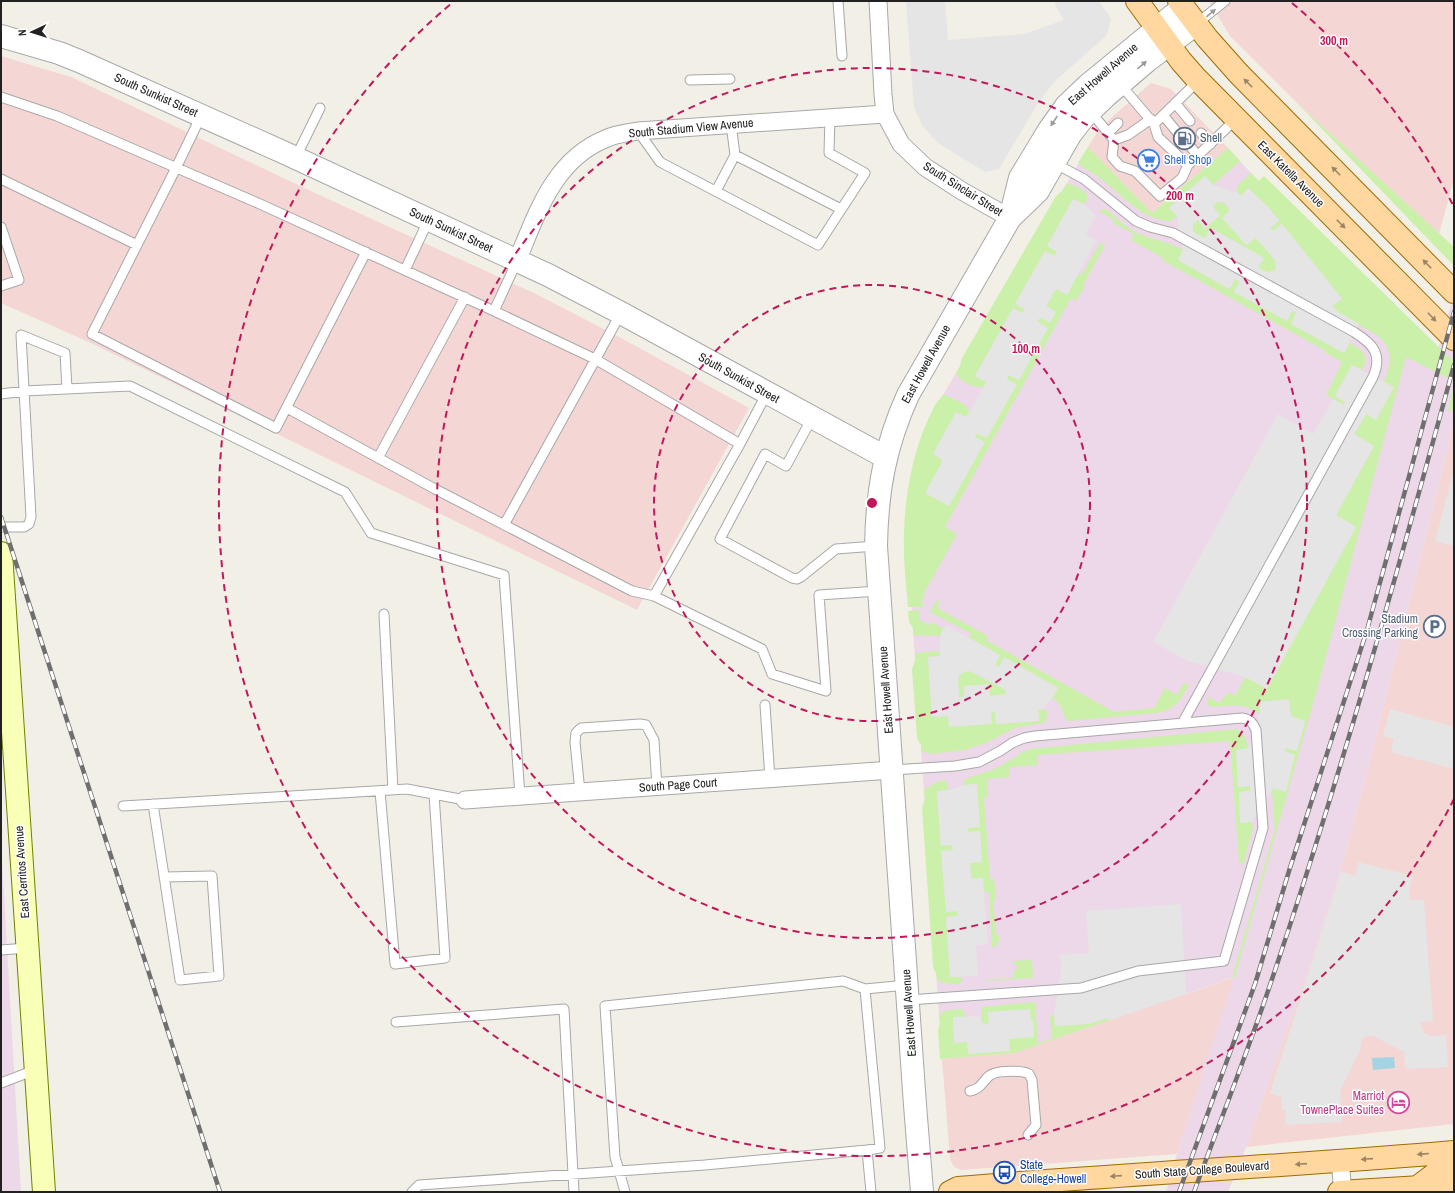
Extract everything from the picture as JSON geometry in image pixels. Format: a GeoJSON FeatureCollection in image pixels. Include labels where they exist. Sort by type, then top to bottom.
{"type":"FeatureCollection","features":[{"type":"Feature","properties":{"kind":"main road","name":"East Katella Avenue"},"geometry":{"type":"LineString","coordinates":[[1137,1],[1162,37],[1198,81],[1454,339]]}},
{"type":"Feature","properties":{"kind":"main road"},"geometry":{"type":"LineString","coordinates":[[1187,8],[1239,74],[1454,292]]}},
{"type":"Feature","properties":{"kind":"main road","name":"East Cerritos Avenue"},"geometry":{"type":"LineString","coordinates":[[1,553],[4,654],[28,948],[44,1192]]}},
{"type":"Feature","properties":{"kind":"main road","name":"South State College Boulevard"},"geometry":{"type":"LineString","coordinates":[[950,1192],[958,1188],[1044,1181],[1454,1152]]}},
{"type":"Feature","properties":{"kind":"main road"},"geometry":{"type":"LineString","coordinates":[[1418,1187],[1436,1173],[1454,1168]]}},
{"type":"Feature","properties":{"kind":"main road"},"geometry":{"type":"LineString","coordinates":[[1339,1192],[1454,1185]]}},
{"type":"Feature","properties":{"kind":"street","name":"South Sinclair Street"},"geometry":{"type":"LineString","coordinates":[[878,1],[882,94],[885,114],[901,144],[925,167],[962,191],[1010,218]]}},
{"type":"Feature","properties":{"kind":"street","name":"East Howell Avenue"},"geometry":{"type":"LineString","coordinates":[[1010,218],[1038,191],[1070,135],[1090,111],[1120,84],[1187,8]]}},
{"type":"Feature","properties":{"kind":"street","name":"South Sunkist Street"},"geometry":{"type":"LineString","coordinates":[[1,36],[68,56],[296,157],[548,275],[621,313],[885,457]]}},
{"type":"Feature","properties":{"kind":"street","name":"East Howell Avenue"},"geometry":{"type":"LineString","coordinates":[[922,1192],[876,546],[878,500],[885,457],[898,417],[908,395],[1010,218],[1020,178],[1057,118],[1066,106],[1088,85],[1162,37]]}},
{"type":"Feature","properties":{"kind":"street","name":"South Stadium View Avenue"},"geometry":{"type":"LineString","coordinates":[[517,261],[541,206],[561,171],[574,157],[589,146],[607,138],[638,131],[885,114]]}},
{"type":"Feature","properties":{"kind":"street","name":"South Page Court"},"geometry":{"type":"LineString","coordinates":[[465,800],[892,770]]}},
{"type":"Feature","properties":{"kind":"street"},"geometry":{"type":"LineString","coordinates":[[1340,1161],[1343,1192]]}},
{"type":"Feature","properties":{"kind":"lane"},"geometry":{"type":"LineString","coordinates":[[838,1],[842,56]]}},
{"type":"Feature","properties":{"kind":"lane"},"geometry":{"type":"LineString","coordinates":[[1187,8],[1225,1]]}},
{"type":"Feature","properties":{"kind":"lane"},"geometry":{"type":"LineString","coordinates":[[690,80],[730,79]]}},
{"type":"Feature","properties":{"kind":"lane"},"geometry":{"type":"LineString","coordinates":[[1111,136],[1128,135],[1163,115],[1198,81]]}},
{"type":"Feature","properties":{"kind":"lane"},"geometry":{"type":"LineString","coordinates":[[1120,84],[1135,108],[1152,121],[1158,136],[1188,166]]}},
{"type":"Feature","properties":{"kind":"lane"},"geometry":{"type":"LineString","coordinates":[[1,97],[57,116],[281,212],[465,297],[595,359],[740,444]]}},
{"type":"Feature","properties":{"kind":"lane"},"geometry":{"type":"LineString","coordinates":[[1175,103],[1190,121]]}},
{"type":"Feature","properties":{"kind":"lane"},"geometry":{"type":"LineString","coordinates":[[296,157],[320,108]]}},
{"type":"Feature","properties":{"kind":"lane"},"geometry":{"type":"LineString","coordinates":[[1090,111],[1111,136]]}},
{"type":"Feature","properties":{"kind":"lane"},"geometry":{"type":"LineString","coordinates":[[202,115],[92,334],[276,428],[366,252]]}},
{"type":"Feature","properties":{"kind":"lane"},"geometry":{"type":"LineString","coordinates":[[1163,115],[1177,132]]}},
{"type":"Feature","properties":{"kind":"lane"},"geometry":{"type":"LineString","coordinates":[[638,131],[660,162],[818,245],[865,173],[829,153],[830,117]]}},
{"type":"Feature","properties":{"kind":"lane"},"geometry":{"type":"LineString","coordinates":[[1118,123],[1111,136],[1112,158],[1120,166],[1135,171],[1160,196],[1182,178],[1188,166],[1236,119]]}},
{"type":"Feature","properties":{"kind":"lane"},"geometry":{"type":"LineString","coordinates":[[716,191],[735,155],[731,124]]}},
{"type":"Feature","properties":{"kind":"lane"},"geometry":{"type":"LineString","coordinates":[[1201,133],[1211,144]]}},
{"type":"Feature","properties":{"kind":"lane"},"geometry":{"type":"LineString","coordinates":[[1189,145],[1198,156]]}},
{"type":"Feature","properties":{"kind":"lane"},"geometry":{"type":"LineString","coordinates":[[735,155],[841,209]]}},
{"type":"Feature","properties":{"kind":"lane"},"geometry":{"type":"LineString","coordinates":[[1054,162],[1084,179],[1136,221],[1150,227],[1173,233],[1354,332],[1366,340],[1374,349],[1376,354],[1377,364],[1372,377],[1183,722]]}},
{"type":"Feature","properties":{"kind":"lane"},"geometry":{"type":"LineString","coordinates":[[1,178],[138,245]]}},
{"type":"Feature","properties":{"kind":"lane"},"geometry":{"type":"LineString","coordinates":[[405,270],[428,219]]}},
{"type":"Feature","properties":{"kind":"lane"},"geometry":{"type":"LineString","coordinates":[[1,227],[19,280],[1,286]]}},
{"type":"Feature","properties":{"kind":"lane"},"geometry":{"type":"LineString","coordinates":[[494,311],[517,261]]}},
{"type":"Feature","properties":{"kind":"lane"},"geometry":{"type":"LineString","coordinates":[[378,458],[465,297]]}},
{"type":"Feature","properties":{"kind":"lane"},"geometry":{"type":"LineString","coordinates":[[504,525],[621,313]]}},
{"type":"Feature","properties":{"kind":"lane"},"geometry":{"type":"LineString","coordinates":[[1,527],[24,527],[29,524],[31,517],[21,335],[64,354],[67,389]]}},
{"type":"Feature","properties":{"kind":"lane"},"geometry":{"type":"LineString","coordinates":[[1,394],[24,391],[130,386],[345,492],[371,533],[504,574],[520,796]]}},
{"type":"Feature","properties":{"kind":"lane"},"geometry":{"type":"LineString","coordinates":[[654,596],[740,444],[767,393]]}},
{"type":"Feature","properties":{"kind":"lane"},"geometry":{"type":"LineString","coordinates":[[287,408],[435,489],[632,591],[654,596],[762,649],[772,674],[826,691],[819,595],[879,591]]}},
{"type":"Feature","properties":{"kind":"lane"},"geometry":{"type":"LineString","coordinates":[[812,418],[786,466],[765,454],[720,539],[792,578],[797,579],[836,549],[876,546]]}},
{"type":"Feature","properties":{"kind":"lane"},"geometry":{"type":"LineString","coordinates":[[384,614],[393,790]]}},
{"type":"Feature","properties":{"kind":"lane"},"geometry":{"type":"LineString","coordinates":[[765,704],[770,779]]}},
{"type":"Feature","properties":{"kind":"lane"},"geometry":{"type":"LineString","coordinates":[[625,1192],[615,1157],[605,1006],[843,981],[865,989],[907,992],[1080,988],[1138,971],[1224,961],[1263,828],[1256,730],[1253,723],[1247,719],[1242,718],[1183,722],[1035,736],[1024,738],[1012,743],[979,762],[955,766],[892,770]]}},
{"type":"Feature","properties":{"kind":"lane"},"geometry":{"type":"LineString","coordinates":[[580,792],[575,742],[576,733],[582,728],[640,724],[646,725],[654,740],[657,787]]}},
{"type":"Feature","properties":{"kind":"lane"},"geometry":{"type":"LineString","coordinates":[[123,806],[407,789],[465,800]]}},
{"type":"Feature","properties":{"kind":"lane"},"geometry":{"type":"LineString","coordinates":[[380,791],[395,964],[445,958],[434,794]]}},
{"type":"Feature","properties":{"kind":"lane"},"geometry":{"type":"LineString","coordinates":[[153,804],[164,877],[180,980],[219,976],[212,876],[164,877]]}},
{"type":"Feature","properties":{"kind":"lane"},"geometry":{"type":"LineString","coordinates":[[1,950],[28,948]]}},
{"type":"Feature","properties":{"kind":"lane"},"geometry":{"type":"LineString","coordinates":[[412,1192],[419,1185],[705,1165],[880,1148],[865,989]]}},
{"type":"Feature","properties":{"kind":"lane"},"geometry":{"type":"LineString","coordinates":[[396,1022],[564,1009],[574,1192]]}},
{"type":"Feature","properties":{"kind":"lane"},"geometry":{"type":"LineString","coordinates":[[1,1083],[36,1070]]}},
{"type":"Feature","properties":{"kind":"lane"},"geometry":{"type":"LineString","coordinates":[[970,1091],[976,1090],[980,1087],[993,1073],[1022,1071],[1029,1074],[1032,1080],[1036,1125],[1028,1135]]}},
{"type":"Feature","properties":{"kind":"lane"},"geometry":{"type":"LineString","coordinates":[[867,1150],[871,1192]]}},
{"type":"Feature","properties":{"kind":"shaded area"},"geometry":{"type":"Polygon","coordinates":[[[906,1],[945,1],[948,40],[1024,34],[1064,20],[1053,1],[1099,1],[1111,19],[1107,35],[1055,81],[1038,103],[999,169],[985,172],[938,143],[923,127],[914,107],[906,1]]]}},
{"type":"Feature","properties":{"kind":"shaded area"},"geometry":{"type":"Polygon","coordinates":[[[1209,1],[1454,1],[1454,179],[1439,234],[1297,103],[1230,36],[1209,1]]]}},
{"type":"Feature","properties":{"kind":"shaded area"},"geometry":{"type":"Polygon","coordinates":[[[1,56],[71,77],[315,193],[534,293],[621,338],[749,408],[637,610],[93,344],[1,303],[1,56]]]}},
{"type":"Feature","properties":{"kind":"shaded area"},"geometry":{"type":"Polygon","coordinates":[[[1151,83],[1171,89],[1228,148],[1152,213],[1088,147],[1096,134],[1111,118],[1151,83]]]}},
{"type":"Feature","properties":{"kind":"shaded area"},"geometry":{"type":"Polygon","coordinates":[[[1088,147],[1152,213],[1228,148],[1432,370],[1454,295],[1454,422],[1373,748],[1345,855],[1313,954],[1246,1147],[1228,1192],[1166,1192],[1234,977],[1014,1053],[942,1059],[908,555],[939,402],[1088,147]]]}},
{"type":"Feature","properties":{"kind":"shaded area"},"geometry":{"type":"Polygon","coordinates":[[[1205,176],[1213,185],[1238,193],[1241,196],[1248,188],[1268,207],[1279,221],[1270,228],[1273,231],[1282,224],[1342,299],[1332,306],[1337,311],[1359,324],[1344,353],[1291,324],[1296,313],[1292,311],[1287,321],[1234,292],[1240,281],[1235,279],[1230,289],[1178,260],[1183,250],[1177,216],[1169,208],[1205,176]],[[1217,202],[1213,207],[1220,215],[1205,229],[1198,220],[1193,224],[1193,230],[1195,233],[1205,238],[1210,228],[1264,258],[1258,268],[1267,272],[1274,271],[1276,268],[1275,260],[1256,238],[1246,245],[1222,218],[1230,210],[1225,203],[1217,202]]]}},
{"type":"Feature","properties":{"kind":"shaded area"},"geometry":{"type":"Polygon","coordinates":[[[1073,199],[1084,204],[1096,215],[1086,234],[1096,240],[1067,295],[1056,289],[1046,306],[1056,312],[1050,323],[1040,318],[1037,321],[1048,328],[1019,380],[1008,375],[1007,379],[1017,384],[987,438],[976,433],[975,437],[985,442],[949,506],[925,493],[942,462],[941,459],[933,454],[956,412],[965,417],[967,416],[986,383],[975,376],[1013,308],[1023,313],[1025,309],[1015,304],[1045,251],[1054,256],[1057,252],[1047,246],[1073,199]]]}},
{"type":"Feature","properties":{"kind":"shaded area"},"geometry":{"type":"Polygon","coordinates":[[[1352,365],[1394,387],[1376,420],[1366,414],[1354,434],[1374,446],[1336,515],[1356,527],[1267,689],[1245,677],[1188,661],[1153,642],[1278,414],[1313,434],[1333,399],[1344,405],[1345,402],[1335,396],[1352,365]]]}},
{"type":"Feature","properties":{"kind":"shaded area"},"geometry":{"type":"Polygon","coordinates":[[[1454,422],[1454,1124],[1246,1147],[1313,954],[1345,855],[1454,422]]]}},
{"type":"Feature","properties":{"kind":"shaded area"},"geometry":{"type":"Polygon","coordinates":[[[1454,470],[1454,546],[1435,541],[1454,470]]]}},
{"type":"Feature","properties":{"kind":"shaded area"},"geometry":{"type":"Polygon","coordinates":[[[946,625],[1000,655],[995,665],[999,667],[1004,657],[1058,688],[1043,709],[1038,710],[1039,721],[996,724],[995,712],[991,712],[992,724],[949,727],[948,716],[932,717],[928,657],[940,656],[940,635],[946,625]],[[970,671],[959,675],[959,697],[964,697],[964,686],[989,684],[990,696],[1005,694],[1006,692],[1004,689],[970,671]]]}},
{"type":"Feature","properties":{"kind":"shaded area"},"geometry":{"type":"Polygon","coordinates":[[[1289,699],[1291,716],[1305,721],[1297,751],[1285,748],[1284,751],[1295,755],[1286,792],[1273,788],[1252,822],[1240,823],[1239,792],[1251,790],[1250,786],[1238,787],[1236,750],[1248,748],[1260,713],[1259,702],[1289,699]]]}},
{"type":"Feature","properties":{"kind":"shaded area"},"geometry":{"type":"Polygon","coordinates":[[[1390,709],[1454,727],[1454,769],[1391,752],[1394,739],[1383,736],[1390,709]]]}},
{"type":"Feature","properties":{"kind":"shaded area"},"geometry":{"type":"Polygon","coordinates":[[[977,784],[980,827],[968,828],[968,832],[980,831],[982,862],[970,863],[971,879],[983,878],[988,944],[976,945],[978,976],[950,977],[946,917],[957,916],[957,911],[946,912],[941,851],[953,850],[952,845],[941,846],[937,791],[948,790],[964,785],[977,784]]]}},
{"type":"Feature","properties":{"kind":"shaded area"},"geometry":{"type":"Polygon","coordinates":[[[2,860],[21,1192],[1,1192],[2,860]]]}},
{"type":"Feature","properties":{"kind":"shaded area"},"geometry":{"type":"Polygon","coordinates":[[[1358,862],[1413,876],[1409,890],[1410,900],[1424,900],[1433,1021],[1421,1022],[1422,1029],[1424,1033],[1429,1036],[1446,1035],[1448,1067],[1405,1069],[1404,1052],[1373,1036],[1366,1036],[1362,1039],[1360,1050],[1340,1091],[1342,1122],[1286,1125],[1285,1110],[1282,1110],[1281,1097],[1270,1093],[1341,871],[1355,876],[1358,862]]]}},
{"type":"Feature","properties":{"kind":"shaded area"},"geometry":{"type":"Polygon","coordinates":[[[1181,904],[1186,994],[1110,1020],[1108,1018],[1088,1024],[1055,1026],[1054,1015],[1061,968],[1060,955],[1089,953],[1086,911],[1181,904]]]}},
{"type":"Feature","properties":{"kind":"shaded area"},"geometry":{"type":"Polygon","coordinates":[[[1235,977],[1177,1154],[961,1170],[954,1167],[950,1159],[942,1059],[1014,1053],[1235,977]]]}},
{"type":"Feature","properties":{"kind":"shaded area"},"geometry":{"type":"Polygon","coordinates":[[[1030,1009],[1031,1021],[1033,1021],[1034,1037],[1009,1039],[1010,1051],[968,1054],[967,1042],[954,1043],[953,1017],[981,1016],[981,1022],[984,1024],[989,1023],[988,1012],[1030,1009]]]}},
{"type":"Feature","properties":{"kind":"green space"},"geometry":{"type":"Polygon","coordinates":[[[1297,103],[1454,247],[1454,266],[1297,103]]]}},
{"type":"Feature","properties":{"kind":"green space"},"geometry":{"type":"Polygon","coordinates":[[[1088,147],[1152,213],[1228,148],[1240,161],[1213,185],[1205,176],[1169,207],[1177,216],[1171,221],[1151,217],[1142,212],[1109,185],[1078,163],[1088,147]]]}},
{"type":"Feature","properties":{"kind":"green space"},"geometry":{"type":"Polygon","coordinates":[[[1251,173],[1259,181],[1264,176],[1454,362],[1454,381],[1406,357],[1316,693],[1235,977],[1232,978],[1275,829],[1272,790],[1275,788],[1286,792],[1285,747],[1297,751],[1305,721],[1292,717],[1259,702],[1260,713],[1241,706],[1211,707],[1207,704],[1207,701],[1209,697],[1219,703],[1229,692],[1235,696],[1245,677],[1267,688],[1356,527],[1336,515],[1374,446],[1354,435],[1366,414],[1376,420],[1393,388],[1384,382],[1389,364],[1388,351],[1383,341],[1375,334],[1342,315],[1332,306],[1342,299],[1282,224],[1273,231],[1270,228],[1279,220],[1248,188],[1241,196],[1236,189],[1239,184],[1251,173]]]}},
{"type":"Feature","properties":{"kind":"green space"},"geometry":{"type":"Polygon","coordinates":[[[1067,184],[1081,189],[1087,195],[1087,200],[1083,204],[1073,199],[1047,246],[1057,252],[1054,256],[1045,251],[1015,304],[1025,309],[1023,313],[1013,308],[975,376],[986,383],[983,387],[976,387],[968,384],[956,373],[962,358],[1056,196],[1067,184]]]}},
{"type":"Feature","properties":{"kind":"green space"},"geometry":{"type":"Polygon","coordinates":[[[1217,202],[1225,204],[1230,210],[1222,218],[1256,238],[1275,260],[1276,268],[1274,270],[1268,272],[1258,268],[1264,258],[1211,228],[1205,239],[1194,232],[1193,224],[1198,220],[1205,229],[1212,207],[1217,202]]]}},
{"type":"Feature","properties":{"kind":"green space"},"geometry":{"type":"Polygon","coordinates":[[[1103,209],[1107,210],[1137,233],[1183,250],[1178,260],[1229,289],[1235,279],[1240,282],[1234,292],[1287,321],[1292,311],[1296,313],[1291,324],[1344,353],[1349,343],[1361,350],[1365,356],[1362,370],[1352,365],[1335,396],[1345,402],[1344,405],[1326,395],[1342,362],[1326,353],[1326,351],[1162,260],[1163,258],[1131,240],[1134,234],[1113,223],[1114,220],[1099,211],[1103,209]]]}},
{"type":"Feature","properties":{"kind":"green space"},"geometry":{"type":"Polygon","coordinates":[[[1100,243],[1105,245],[1083,285],[1085,286],[1076,301],[1071,298],[945,527],[957,534],[924,593],[925,594],[921,602],[924,604],[923,607],[908,607],[904,552],[906,501],[916,453],[921,437],[935,405],[943,395],[946,395],[967,406],[969,412],[965,417],[956,412],[933,454],[941,459],[942,462],[925,493],[984,442],[975,437],[977,433],[987,438],[1016,384],[1006,379],[1009,375],[1019,380],[1048,328],[1037,322],[1040,317],[1056,312],[1046,306],[1056,289],[1067,295],[1077,275],[1082,274],[1100,243]]]}},
{"type":"Feature","properties":{"kind":"green space"},"geometry":{"type":"Polygon","coordinates":[[[1454,387],[1454,410],[1448,411],[1454,387]]]}},
{"type":"Feature","properties":{"kind":"green space"},"geometry":{"type":"Polygon","coordinates":[[[937,600],[940,602],[937,608],[988,636],[986,640],[1114,712],[1154,708],[1165,688],[1177,695],[1184,683],[1189,685],[1177,704],[1169,709],[1157,713],[1068,721],[1059,704],[1052,698],[1058,688],[1005,658],[999,667],[995,665],[1000,655],[969,638],[972,634],[930,612],[937,600]]]}},
{"type":"Feature","properties":{"kind":"green space"},"geometry":{"type":"Polygon","coordinates":[[[908,611],[920,611],[918,614],[920,616],[918,619],[929,625],[931,622],[944,629],[940,636],[913,635],[913,628],[909,622],[908,611]]]}},
{"type":"Feature","properties":{"kind":"green space"},"geometry":{"type":"Polygon","coordinates":[[[938,651],[940,656],[928,657],[932,717],[948,716],[992,724],[991,712],[995,712],[996,724],[1039,721],[1038,709],[1046,710],[1046,721],[1043,723],[1015,728],[986,743],[965,750],[931,754],[921,751],[921,744],[917,737],[912,669],[915,661],[915,654],[938,651]]]}},
{"type":"Feature","properties":{"kind":"green space"},"geometry":{"type":"Polygon","coordinates":[[[970,671],[1004,689],[1006,692],[1005,694],[990,696],[964,686],[964,697],[959,697],[959,675],[970,671]]]}},
{"type":"Feature","properties":{"kind":"green space"},"geometry":{"type":"Polygon","coordinates":[[[1236,729],[1243,734],[1248,749],[1236,750],[1238,787],[1250,786],[1251,791],[1239,792],[1240,823],[1252,822],[1253,827],[1243,865],[1239,863],[1230,741],[1038,755],[1038,765],[1010,767],[1010,777],[987,779],[988,798],[984,798],[990,879],[994,878],[996,899],[993,900],[996,935],[999,935],[999,942],[996,942],[997,946],[992,947],[989,892],[984,892],[983,878],[971,879],[970,863],[982,862],[980,831],[968,832],[968,828],[979,827],[977,784],[964,785],[965,779],[995,769],[1024,751],[1030,749],[1236,729]]]}},
{"type":"Feature","properties":{"kind":"green space"},"geometry":{"type":"Polygon","coordinates":[[[944,780],[947,783],[948,790],[937,792],[941,846],[952,845],[953,850],[941,851],[946,912],[957,911],[957,916],[946,917],[950,977],[962,977],[962,981],[959,984],[944,983],[937,980],[933,966],[922,807],[925,799],[924,790],[937,782],[944,780]]]}},
{"type":"Feature","properties":{"kind":"green space"},"geometry":{"type":"Polygon","coordinates":[[[1032,960],[1033,978],[984,980],[1014,978],[1014,970],[1017,970],[1017,965],[1013,965],[1013,961],[1032,960]]]}},
{"type":"Feature","properties":{"kind":"green space"},"geometry":{"type":"Polygon","coordinates":[[[1035,1002],[1038,1043],[1052,1039],[1050,1016],[1054,1015],[1055,1026],[1088,1024],[1108,1018],[1110,1020],[1014,1053],[940,1059],[938,1031],[940,1023],[939,1015],[943,1012],[962,1009],[964,1011],[965,1017],[953,1018],[954,1042],[967,1042],[968,1053],[1010,1051],[1009,1039],[1033,1021],[988,1012],[989,1023],[984,1024],[981,1022],[981,1007],[1035,1002]]]}},
{"type":"Feature","properties":{"kind":"water"},"geometry":{"type":"Polygon","coordinates":[[[1394,1057],[1395,1068],[1373,1070],[1372,1058],[1394,1057]]]}},
{"type":"Feature","properties":{"kind":"railway"},"geometry":{"type":"LineString","coordinates":[[1179,1192],[1255,984],[1289,871],[1367,630],[1454,312]]}},
{"type":"Feature","properties":{"kind":"railway"},"geometry":{"type":"LineString","coordinates":[[1194,1192],[1260,1014],[1295,911],[1389,600],[1454,365]]}},
{"type":"Feature","properties":{"kind":"railway"},"geometry":{"type":"LineString","coordinates":[[1,517],[220,1192]]}},
{"type":"Feature","properties":{"kind":"place","name":"Shell"},"geometry":{"type":"Point","coordinates":[1184,138]}},
{"type":"Feature","properties":{"kind":"place","name":"Shell Shop"},"geometry":{"type":"Point","coordinates":[1148,160]}},
{"type":"Feature","properties":{"kind":"place","name":"Stadium Crossing Parking"},"geometry":{"type":"Point","coordinates":[1434,626]}},
{"type":"Feature","properties":{"kind":"place","name":"Marriot TownePlace Suites"},"geometry":{"type":"Point","coordinates":[1399,1103]}},
{"type":"Feature","properties":{"kind":"place","name":"State College-Howell"},"geometry":{"type":"Point","coordinates":[1004,1172]}}]}
